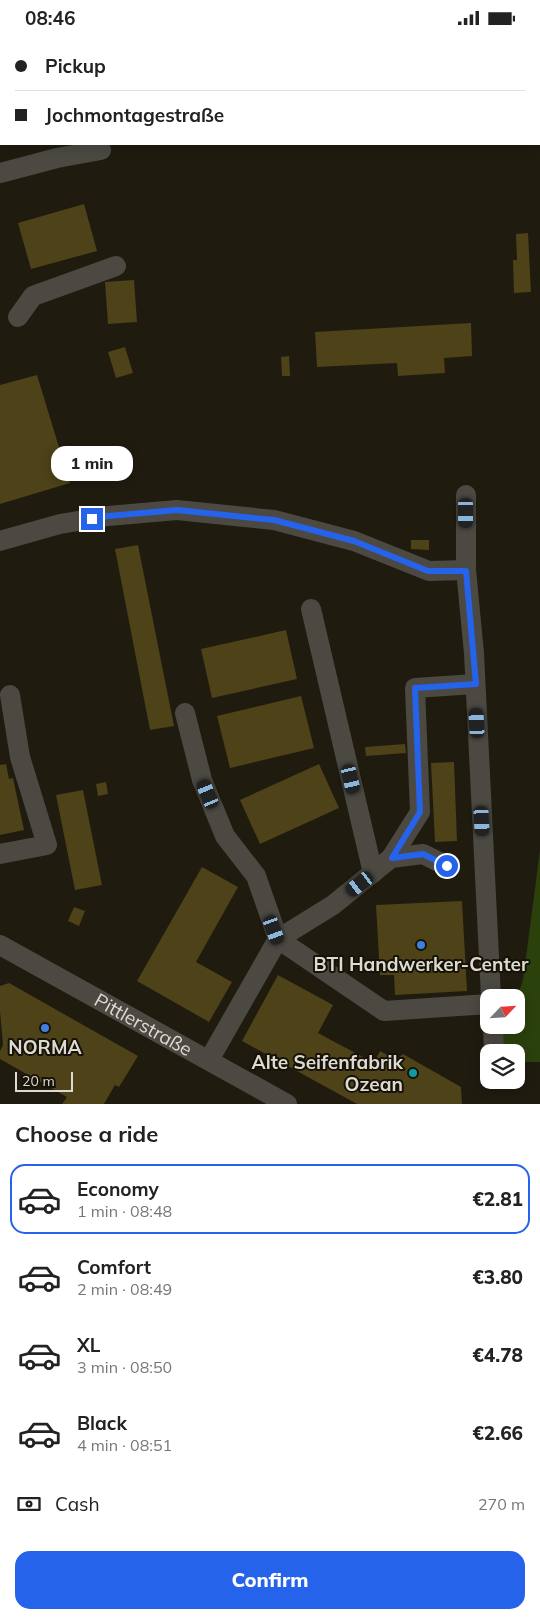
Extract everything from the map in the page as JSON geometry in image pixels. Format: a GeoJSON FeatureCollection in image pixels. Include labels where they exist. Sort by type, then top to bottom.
{"type":"FeatureCollection","features":[{"type":"Feature","properties":{"kind":"street"},"geometry":{"type":"LineString","coordinates":[[0,173],[101,149]]}},
{"type":"Feature","properties":{"kind":"street"},"geometry":{"type":"LineString","coordinates":[[18,317],[33,296],[116,266]]}},
{"type":"Feature","properties":{"kind":"street"},"geometry":{"type":"LineString","coordinates":[[466,495],[466,571],[476,684],[491,989]]}},
{"type":"Feature","properties":{"kind":"street"},"geometry":{"type":"LineString","coordinates":[[0,541],[60,524],[177,510],[274,520],[354,541],[428,571],[466,571]]}},
{"type":"Feature","properties":{"kind":"street"},"geometry":{"type":"LineString","coordinates":[[311,609],[373,873]]}},
{"type":"Feature","properties":{"kind":"street"},"geometry":{"type":"LineString","coordinates":[[209,1060],[278,939],[333,905],[392,858],[420,812],[415,688],[476,684]]}},
{"type":"Feature","properties":{"kind":"street"},"geometry":{"type":"LineString","coordinates":[[0,854],[47,845],[20,757],[10,695]]}},
{"type":"Feature","properties":{"kind":"street"},"geometry":{"type":"LineString","coordinates":[[185,713],[202,780],[225,836],[256,876],[278,939],[384,1011],[480,1004]]}},
{"type":"Feature","properties":{"kind":"street"},"geometry":{"type":"LineString","coordinates":[[392,858],[423,854],[447,866]]}},
{"type":"Feature","properties":{"kind":"street","name":"Pittlerstraße"},"geometry":{"type":"LineString","coordinates":[[0,945],[288,1104]]}},
{"type":"Feature","properties":{"kind":"green space"},"geometry":{"type":"Polygon","coordinates":[[[540,850],[540,1062],[525,1062],[525,1044],[499,1044],[498,1034],[525,1034],[525,989],[520,989],[523,980],[540,850]]]}},
{"type":"Feature","properties":{"kind":"building"},"geometry":{"type":"Polygon","coordinates":[[[84,204],[97,251],[31,269],[18,223],[84,204]]]}},
{"type":"Feature","properties":{"kind":"building"},"geometry":{"type":"Polygon","coordinates":[[[528,233],[531,292],[514,293],[513,260],[517,260],[516,234],[528,233]]]}},
{"type":"Feature","properties":{"kind":"building"},"geometry":{"type":"Polygon","coordinates":[[[134,280],[137,322],[108,324],[105,282],[134,280]]]}},
{"type":"Feature","properties":{"kind":"building"},"geometry":{"type":"Polygon","coordinates":[[[471,323],[472,356],[444,358],[445,373],[398,376],[397,363],[317,367],[315,332],[471,323]]]}},
{"type":"Feature","properties":{"kind":"building"},"geometry":{"type":"Polygon","coordinates":[[[125,347],[133,373],[116,378],[108,352],[125,347]]]}},
{"type":"Feature","properties":{"kind":"building"},"geometry":{"type":"Polygon","coordinates":[[[289,356],[290,376],[282,376],[281,357],[289,356]]]}},
{"type":"Feature","properties":{"kind":"building"},"geometry":{"type":"Polygon","coordinates":[[[37,375],[70,483],[0,504],[0,385],[37,375]]]}},
{"type":"Feature","properties":{"kind":"building"},"geometry":{"type":"Polygon","coordinates":[[[411,540],[429,540],[429,550],[411,549],[411,540]]]}},
{"type":"Feature","properties":{"kind":"building"},"geometry":{"type":"Polygon","coordinates":[[[138,545],[174,726],[150,730],[115,549],[138,545]]]}},
{"type":"Feature","properties":{"kind":"building"},"geometry":{"type":"Polygon","coordinates":[[[286,630],[297,679],[212,698],[201,649],[286,630]]]}},
{"type":"Feature","properties":{"kind":"building"},"geometry":{"type":"Polygon","coordinates":[[[301,696],[314,748],[230,768],[217,716],[301,696]]]}},
{"type":"Feature","properties":{"kind":"building"},"geometry":{"type":"Polygon","coordinates":[[[405,744],[406,753],[366,756],[365,747],[405,744]]]}},
{"type":"Feature","properties":{"kind":"building"},"geometry":{"type":"Polygon","coordinates":[[[454,762],[457,841],[435,842],[431,763],[454,762]]]}},
{"type":"Feature","properties":{"kind":"building"},"geometry":{"type":"Polygon","coordinates":[[[6,764],[9,779],[13,778],[24,830],[0,835],[0,765],[6,764]]]}},
{"type":"Feature","properties":{"kind":"building"},"geometry":{"type":"Polygon","coordinates":[[[319,764],[339,808],[260,844],[240,800],[319,764]]]}},
{"type":"Feature","properties":{"kind":"building"},"geometry":{"type":"Polygon","coordinates":[[[106,782],[108,794],[98,796],[96,784],[106,782]]]}},
{"type":"Feature","properties":{"kind":"building"},"geometry":{"type":"Polygon","coordinates":[[[83,790],[102,885],[75,890],[56,795],[83,790]]]}},
{"type":"Feature","properties":{"kind":"building"},"geometry":{"type":"Polygon","coordinates":[[[202,867],[238,887],[196,962],[232,982],[209,1022],[137,981],[202,867]]]}},
{"type":"Feature","properties":{"kind":"building"},"geometry":{"type":"Polygon","coordinates":[[[462,901],[467,991],[395,995],[394,975],[380,975],[376,905],[462,901]]]}},
{"type":"Feature","properties":{"kind":"building"},"geometry":{"type":"Polygon","coordinates":[[[74,907],[85,911],[79,926],[68,921],[74,907]]]}},
{"type":"Feature","properties":{"kind":"building"},"geometry":{"type":"Polygon","coordinates":[[[278,975],[333,1005],[318,1033],[374,1063],[380,1051],[396,1060],[403,1054],[461,1087],[462,1104],[357,1104],[242,1041],[278,975]]]}},
{"type":"Feature","properties":{"kind":"building","name":"NORMA"},"geometry":{"type":"Polygon","coordinates":[[[9,983],[138,1056],[119,1087],[115,1085],[104,1104],[62,1104],[67,1097],[0,1059],[0,1051],[3,1045],[0,986],[9,983]]]}},
{"type":"Feature","properties":{"kind":"place","name":"BTI Handwerker-Center"},"geometry":{"type":"Point","coordinates":[421,945]}},
{"type":"Feature","properties":{"kind":"place","name":"NORMA"},"geometry":{"type":"Point","coordinates":[45,1028]}},
{"type":"Feature","properties":{"kind":"place","name":"Alte Seifenfabrik Ozean"},"geometry":{"type":"Point","coordinates":[413,1073]}},
{"type":"Feature","properties":{"kind":"route"},"geometry":{"type":"LineString","coordinates":[[92,519],[177,510],[274,520],[354,541],[428,571],[466,571],[476,684],[415,688],[420,812],[392,858],[423,854],[447,866]]}}]}
